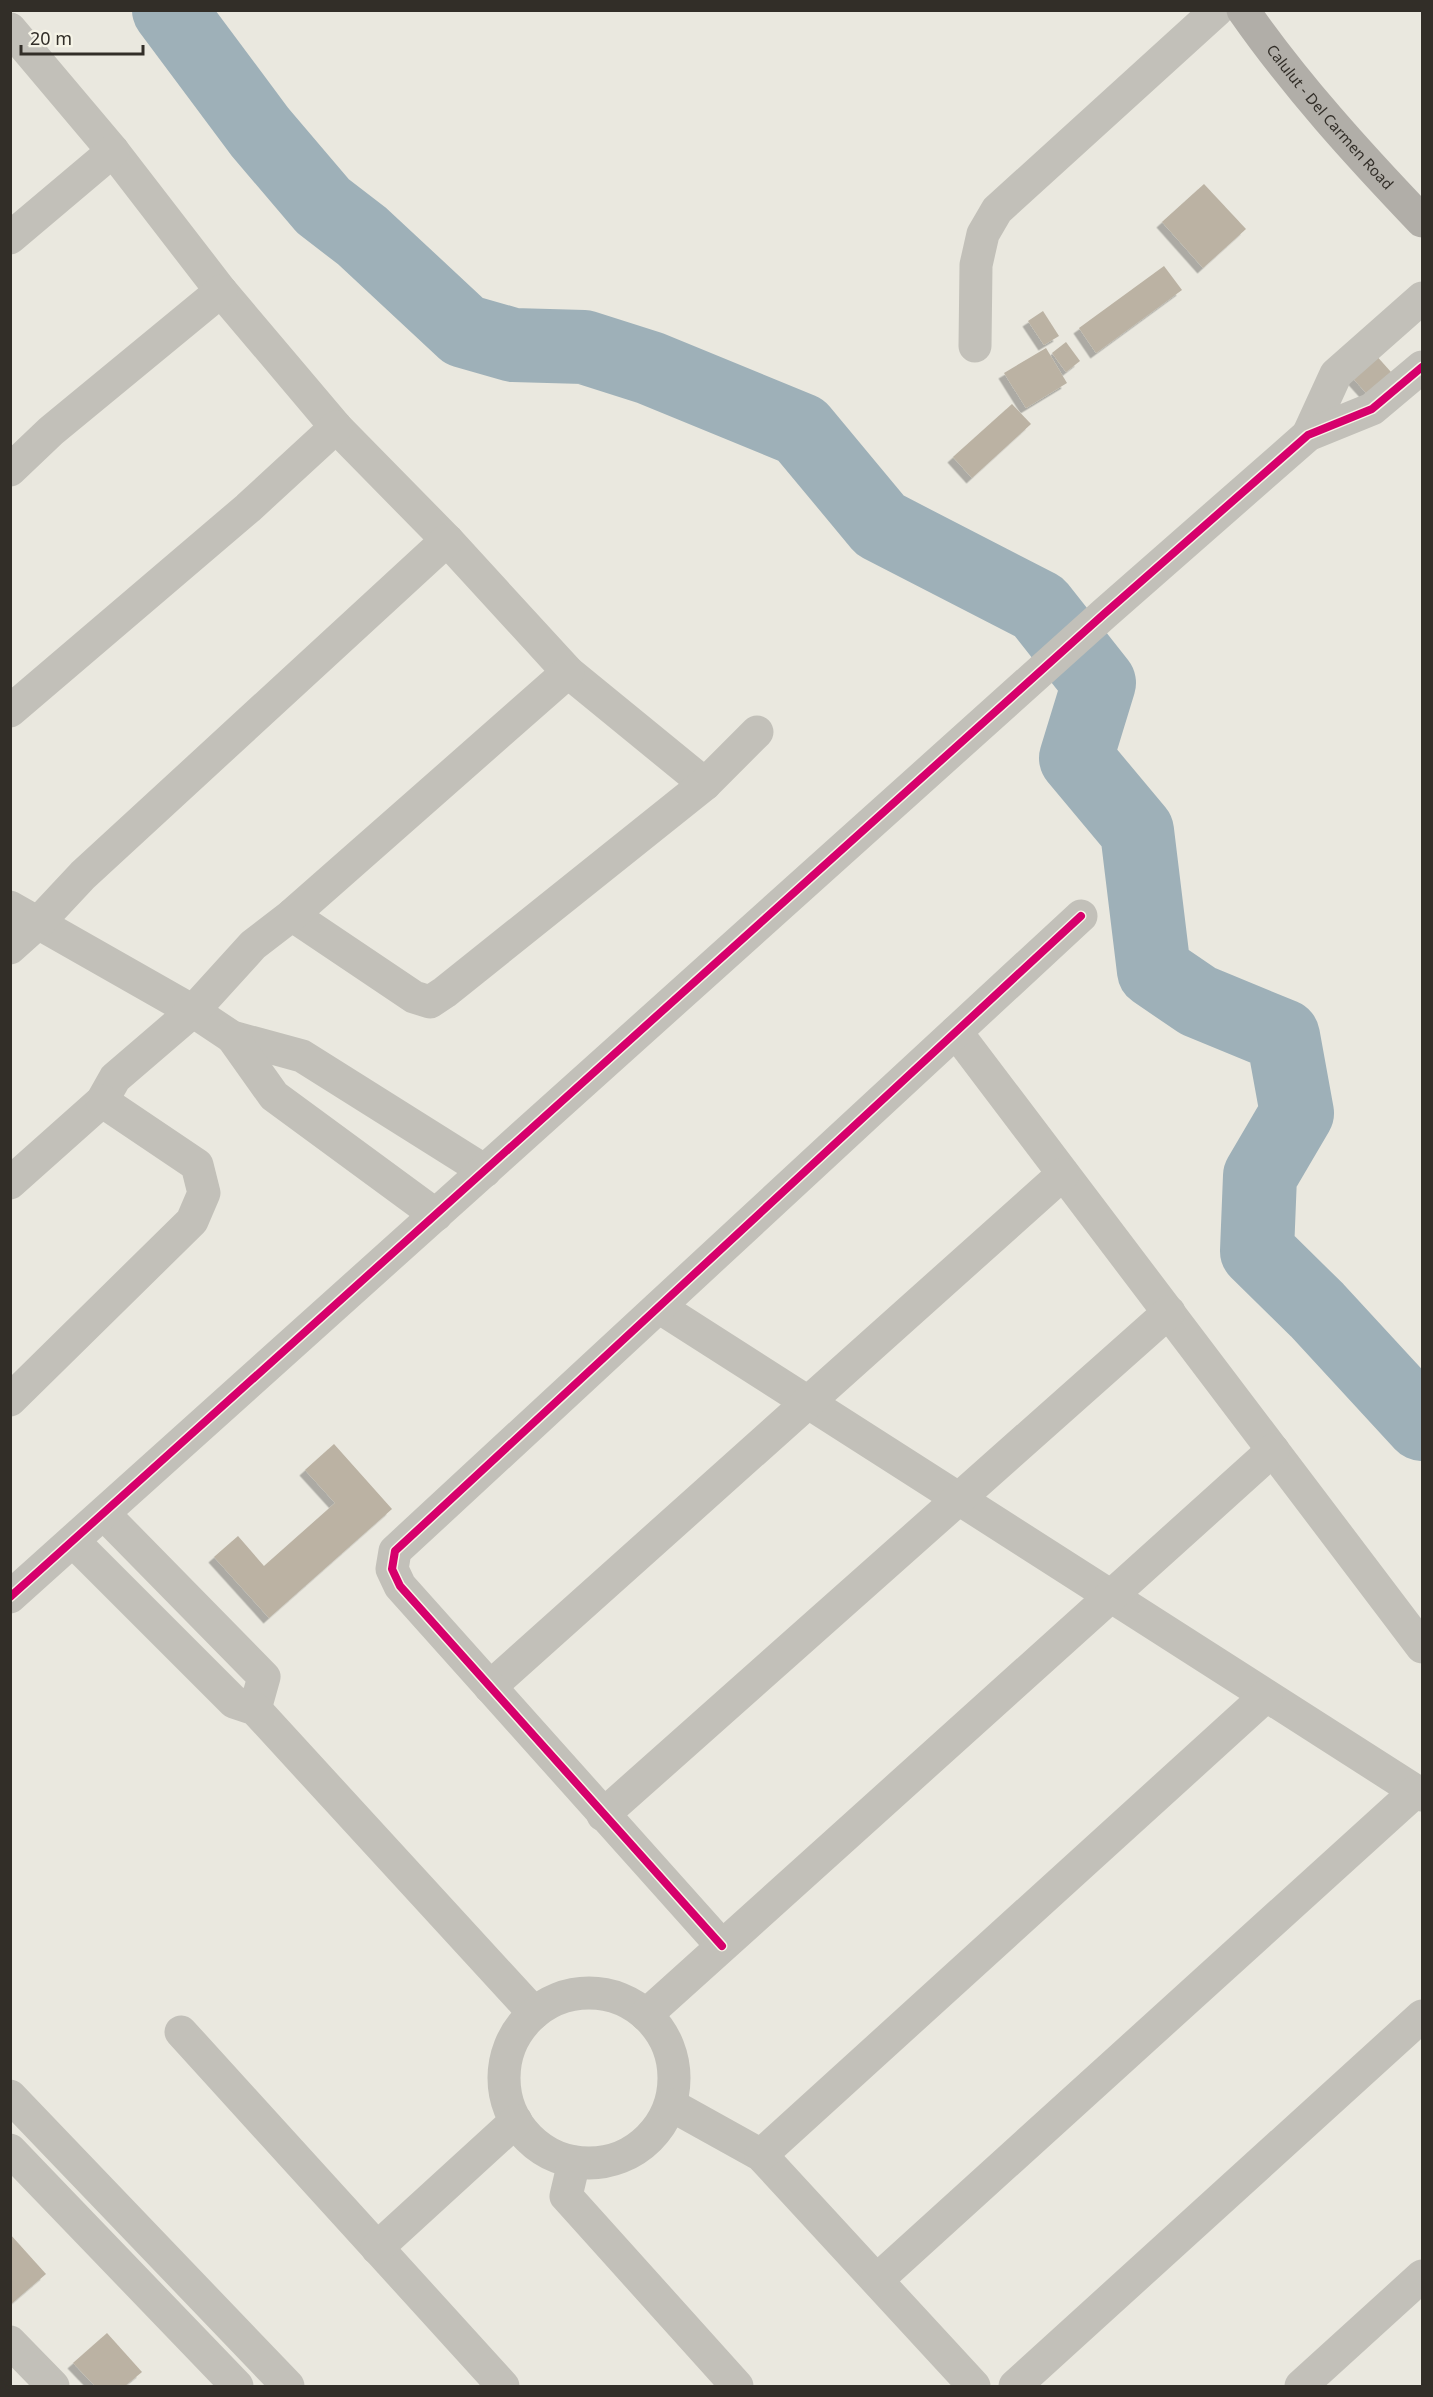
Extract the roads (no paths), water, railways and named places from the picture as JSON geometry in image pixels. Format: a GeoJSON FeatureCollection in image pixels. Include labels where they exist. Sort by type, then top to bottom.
{"type":"FeatureCollection","features":[{"type":"Feature","properties":{"kind":"main road","name":"Calulut - Del Carmen Road"},"geometry":{"type":"LineString","coordinates":[[1243,10],[1277,59],[1347,142],[1422,221]]}},
{"type":"Feature","properties":{"kind":"street"},"geometry":{"type":"LineString","coordinates":[[975,346],[976,265],[983,234],[997,210],[1217,10]]}},
{"type":"Feature","properties":{"kind":"street"},"geometry":{"type":"LineString","coordinates":[[10,29],[113,151],[221,291],[336,427],[447,540],[568,672],[705,784]]}},
{"type":"Feature","properties":{"kind":"street"},"geometry":{"type":"LineString","coordinates":[[10,238],[113,151]]}},
{"type":"Feature","properties":{"kind":"street"},"geometry":{"type":"LineString","coordinates":[[10,470],[51,431],[221,291]]}},
{"type":"Feature","properties":{"kind":"street"},"geometry":{"type":"LineString","coordinates":[[1308,435],[1336,374],[1422,298]]}},
{"type":"Feature","properties":{"kind":"street"},"geometry":{"type":"LineString","coordinates":[[10,1597],[1104,614],[1308,435],[1372,410],[1421,369],[1385,331]]}},
{"type":"Feature","properties":{"kind":"street"},"geometry":{"type":"LineString","coordinates":[[10,711],[248,508],[336,427]]}},
{"type":"Feature","properties":{"kind":"street"},"geometry":{"type":"LineString","coordinates":[[10,948],[25,915],[83,875],[447,540]]}},
{"type":"Feature","properties":{"kind":"street"},"geometry":{"type":"LineString","coordinates":[[10,1183],[102,1101],[115,1078],[194,1011],[253,945],[291,915],[568,672]]}},
{"type":"Feature","properties":{"kind":"street"},"geometry":{"type":"LineString","coordinates":[[291,915],[414,997],[430,1002],[579,887],[705,784],[757,732]]}},
{"type":"Feature","properties":{"kind":"street"},"geometry":{"type":"LineString","coordinates":[[25,915],[194,1011],[232,1037],[302,1056],[485,1171]]}},
{"type":"Feature","properties":{"kind":"street"},"geometry":{"type":"LineString","coordinates":[[722,1946],[400,1586],[392,1569],[395,1551],[1081,916]]}},
{"type":"Feature","properties":{"kind":"street"},"geometry":{"type":"LineString","coordinates":[[956,1032],[1422,1647]]}},
{"type":"Feature","properties":{"kind":"street"},"geometry":{"type":"LineString","coordinates":[[232,1037],[274,1096],[436,1215]]}},
{"type":"Feature","properties":{"kind":"street"},"geometry":{"type":"LineString","coordinates":[[10,1400],[192,1221],[204,1193],[197,1166],[102,1101]]}},
{"type":"Feature","properties":{"kind":"street"},"geometry":{"type":"LineString","coordinates":[[490,1687],[1064,1174]]}},
{"type":"Feature","properties":{"kind":"street"},"geometry":{"type":"LineString","coordinates":[[659,1307],[1419,1793],[877,2280]]}},
{"type":"Feature","properties":{"kind":"street"},"geometry":{"type":"LineString","coordinates":[[603,1815],[1169,1312]]}},
{"type":"Feature","properties":{"kind":"street"},"geometry":{"type":"LineString","coordinates":[[646,2015],[1273,1450]]}},
{"type":"Feature","properties":{"kind":"street"},"geometry":{"type":"LineString","coordinates":[[104,1514],[264,1677],[255,1709]]}},
{"type":"Feature","properties":{"kind":"street"},"geometry":{"type":"LineString","coordinates":[[73,1541],[234,1702],[255,1709],[534,2013]]}},
{"type":"Feature","properties":{"kind":"street"},"geometry":{"type":"LineString","coordinates":[[761,2155],[1266,1696]]}},
{"type":"Feature","properties":{"kind":"street"},"geometry":{"type":"LineString","coordinates":[[577,1994],[601,1994],[625,2001],[646,2015],[662,2033],[672,2057],[675,2081],[671,2105],[660,2127],[644,2144],[622,2157],[598,2163],[574,2162],[551,2154],[531,2140],[516,2121],[507,2098],[504,2074],[508,2051],[518,2030],[534,2013],[554,2001],[577,1994]]}},
{"type":"Feature","properties":{"kind":"street"},"geometry":{"type":"LineString","coordinates":[[1015,2386],[1422,2016]]}},
{"type":"Feature","properties":{"kind":"street"},"geometry":{"type":"LineString","coordinates":[[181,2032],[503,2386]]}},
{"type":"Feature","properties":{"kind":"street"},"geometry":{"type":"LineString","coordinates":[[10,2096],[288,2386]]}},
{"type":"Feature","properties":{"kind":"street"},"geometry":{"type":"LineString","coordinates":[[671,2105],[761,2155],[974,2386]]}},
{"type":"Feature","properties":{"kind":"street"},"geometry":{"type":"LineString","coordinates":[[377,2248],[516,2121]]}},
{"type":"Feature","properties":{"kind":"street"},"geometry":{"type":"LineString","coordinates":[[10,2150],[237,2386]]}},
{"type":"Feature","properties":{"kind":"street"},"geometry":{"type":"LineString","coordinates":[[574,2162],[566,2196],[737,2386]]}},
{"type":"Feature","properties":{"kind":"street"},"geometry":{"type":"LineString","coordinates":[[1301,2386],[1422,2276]]}},
{"type":"Feature","properties":{"kind":"street"},"geometry":{"type":"LineString","coordinates":[[10,2342],[53,2386]]}},
{"type":"Feature","properties":{"kind":"waterway"},"geometry":{"type":"LineString","coordinates":[[169,10],[260,132],[323,206],[362,236],[464,331],[513,345],[584,347],[650,368],[801,430],[880,525],[1039,607],[1099,683],[1076,758],[1137,831],[1154,971],[1198,1001],[1283,1036],[1297,1113],[1260,1176],[1257,1251],[1317,1310],[1422,1424]]}}]}
